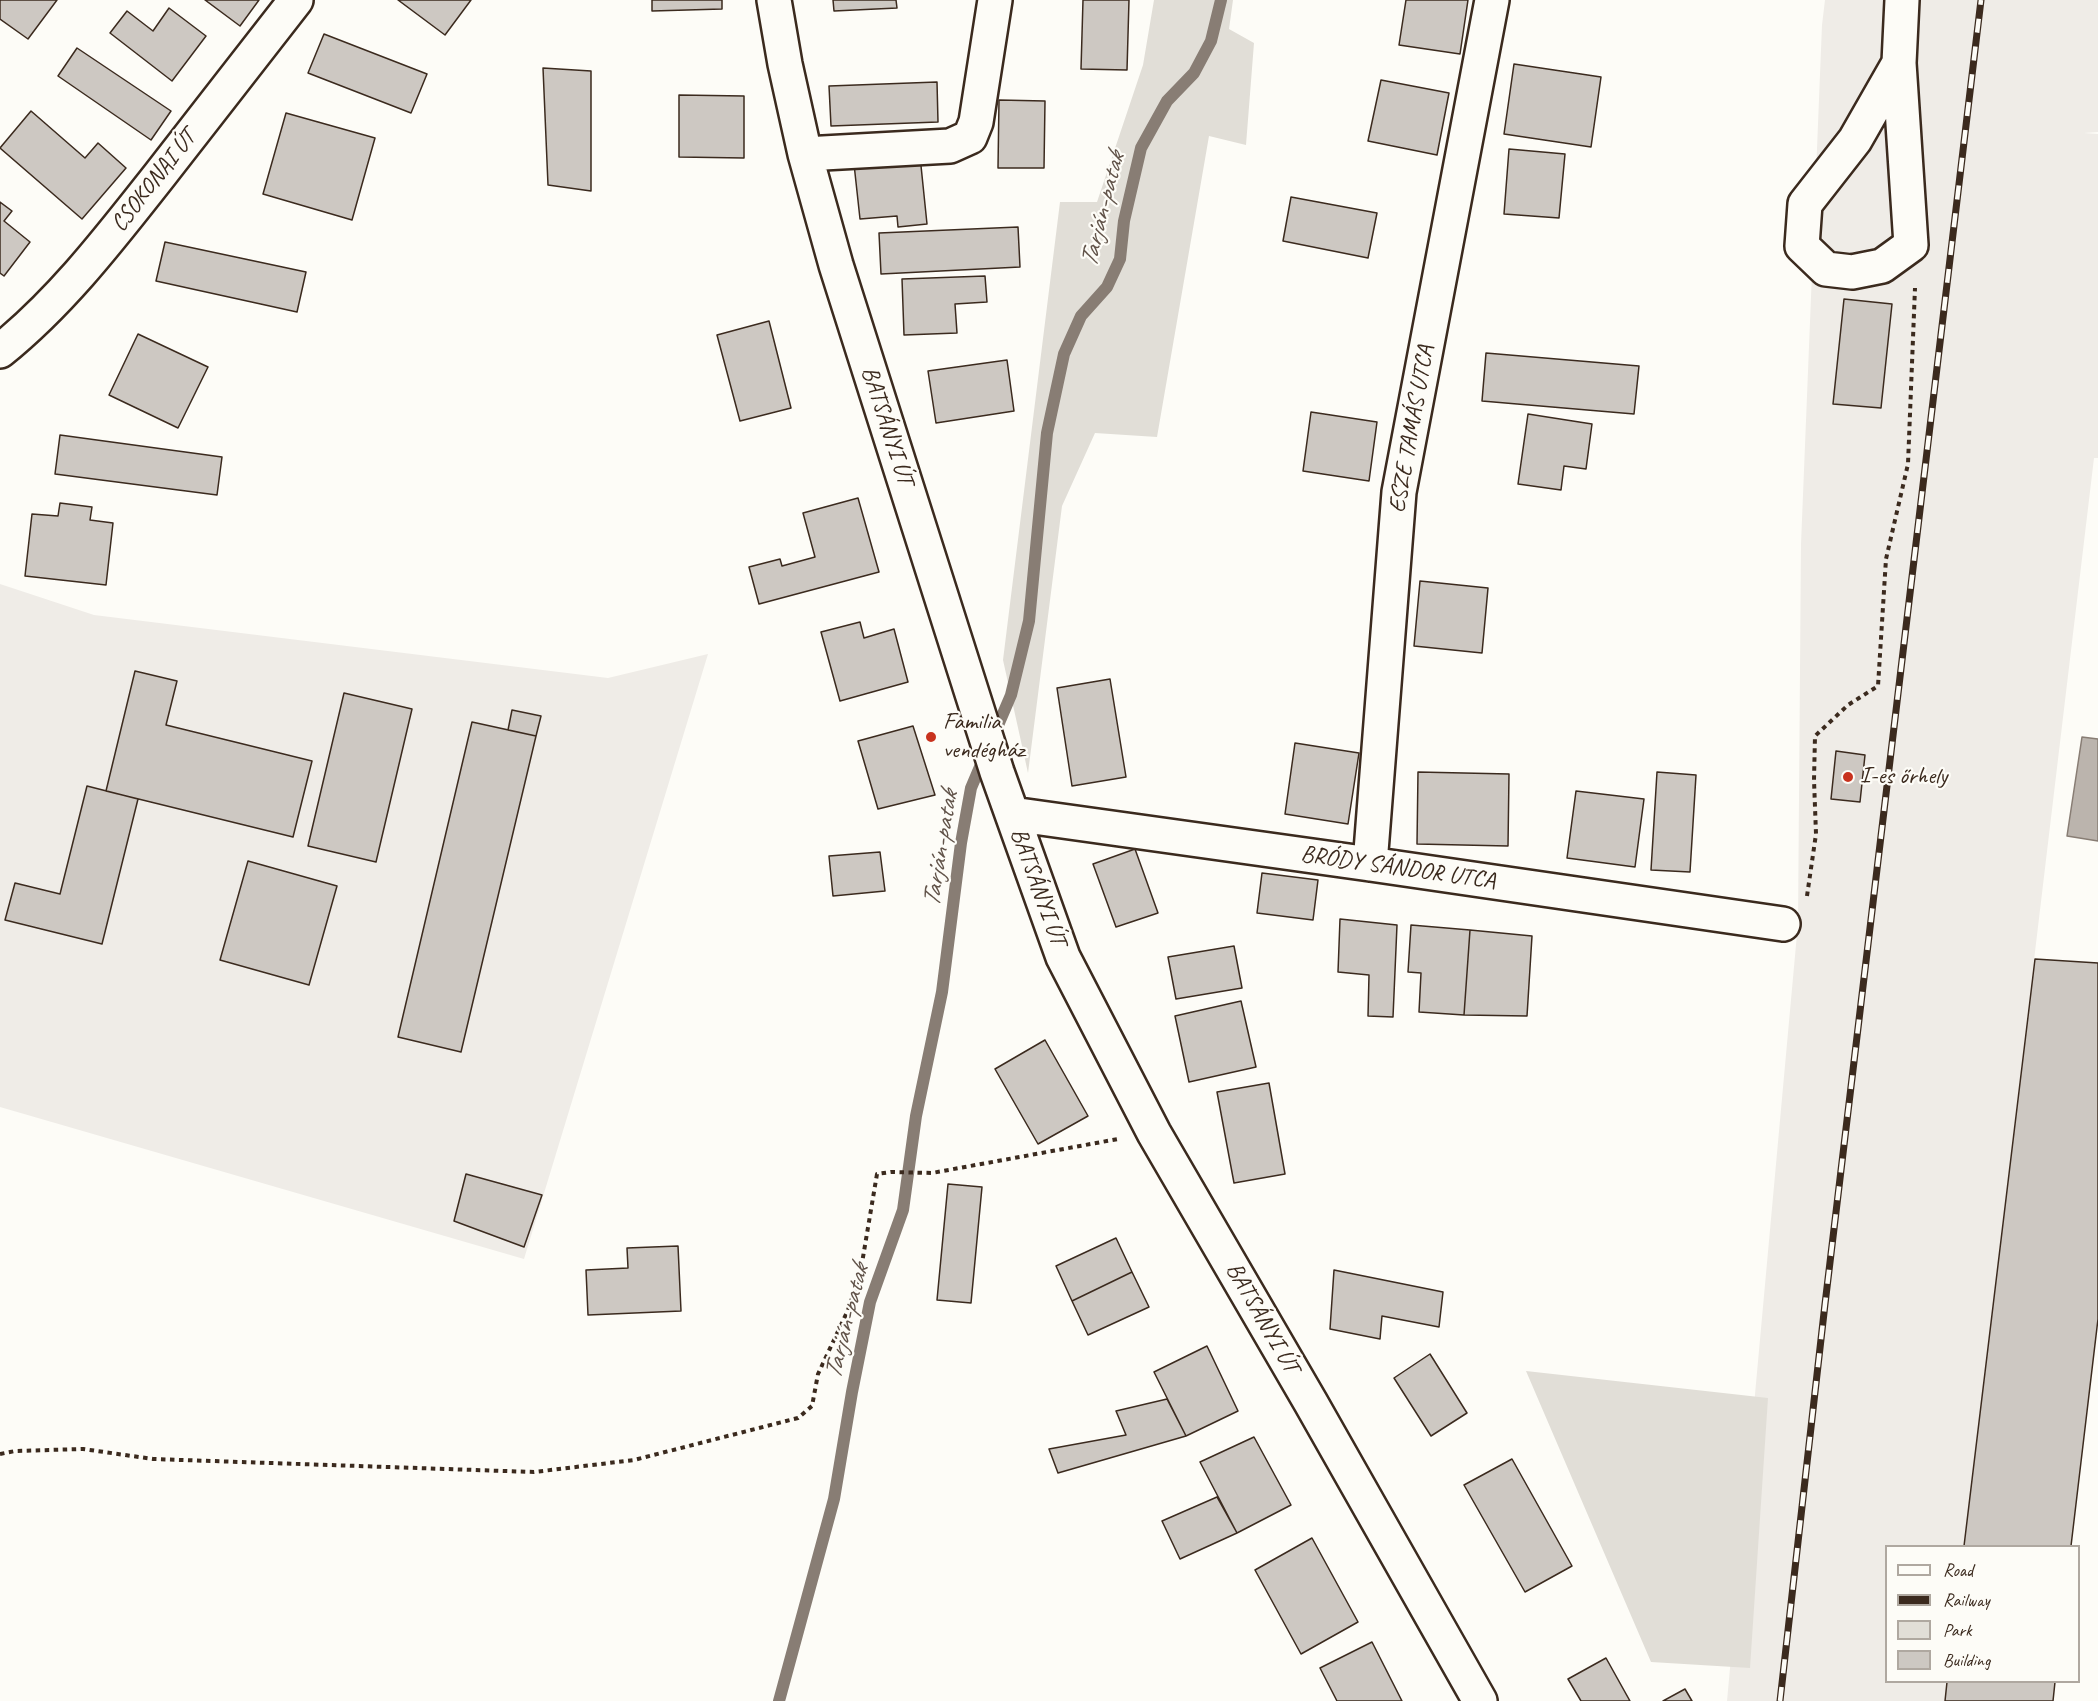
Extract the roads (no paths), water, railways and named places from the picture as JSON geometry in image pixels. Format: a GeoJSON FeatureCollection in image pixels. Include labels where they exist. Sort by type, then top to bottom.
{"type":"FeatureCollection","features":[{"type":"Feature","properties":{"kind":"street","name":"CSOKONAI ÚT"},"geometry":{"type":"LineString","coordinates":[[0,351],[22,334],[55,302],[100,250],[296,0]]}},
{"type":"Feature","properties":{"kind":"street","name":"BATSÁNYI ÚT"},"geometry":{"type":"LineString","coordinates":[[774,0],[779,35],[805,154],[836,265],[998,772],[1063,957],[1154,1133],[1480,1701]]}},
{"type":"Feature","properties":{"kind":"street"},"geometry":{"type":"LineString","coordinates":[[805,154],[950,146],[970,137],[976,122],[995,0]]}},
{"type":"Feature","properties":{"kind":"street","name":"ESZE TAMÁS UTCA"},"geometry":{"type":"LineString","coordinates":[[1370,864],[1399,492],[1492,0]]}},
{"type":"Feature","properties":{"kind":"street"},"geometry":{"type":"LineString","coordinates":[[1899,63],[1855,140],[1805,204],[1802,246],[1826,268],[1852,272],[1882,266],[1911,245],[1899,63],[1902,0]]}},
{"type":"Feature","properties":{"kind":"street","name":"BRÓDY SÁNDOR UTCA"},"geometry":{"type":"LineString","coordinates":[[1012,814],[1783,924]]}},
{"type":"Feature","properties":{"kind":"waterway","name":"Tarján-patak"},"geometry":{"type":"LineString","coordinates":[[993,737],[1011,695],[1029,621],[1047,433],[1064,354],[1081,316],[1107,287],[1120,259],[1124,221],[1141,148],[1167,101],[1194,73],[1211,41],[1221,0]]}},
{"type":"Feature","properties":{"kind":"waterway","name":"Tarján-patak"},"geometry":{"type":"LineString","coordinates":[[779,1701],[834,1499],[870,1302],[903,1210],[916,1116],[942,992],[961,843],[971,788],[985,755]]}},
{"type":"Feature","properties":{"kind":"railway"},"geometry":{"type":"LineString","coordinates":[[1780,1701],[1825,1304],[1981,0]]}},
{"type":"Feature","properties":{"kind":"place","name":"Familia vendégház"},"geometry":{"type":"Point","coordinates":[931,737]}},
{"type":"Feature","properties":{"kind":"place","name":"I-es őrhely"},"geometry":{"type":"Point","coordinates":[1848,777]}}]}
